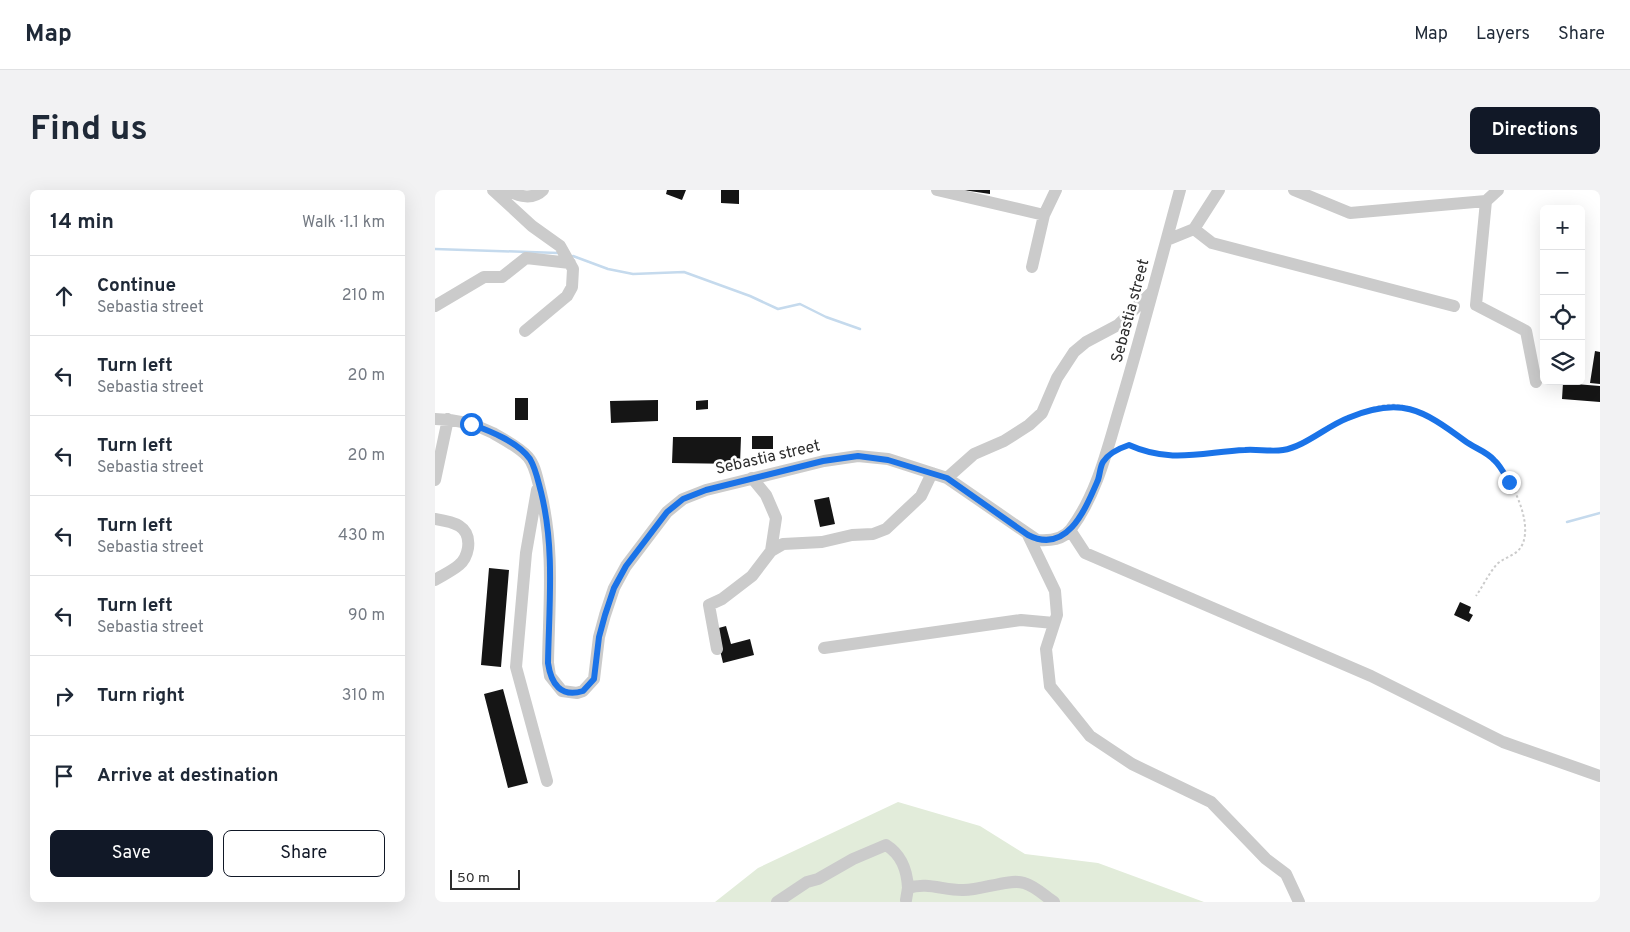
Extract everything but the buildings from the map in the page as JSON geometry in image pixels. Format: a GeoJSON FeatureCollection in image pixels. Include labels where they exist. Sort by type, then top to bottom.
{"type":"FeatureCollection","features":[{"type":"Feature","properties":{"kind":"street"},"geometry":{"type":"LineString","coordinates":[[493,190],[532,226],[560,246],[573,269],[572,287],[567,296],[525,331]]}},
{"type":"Feature","properties":{"kind":"street"},"geometry":{"type":"LineString","coordinates":[[508,190],[525,197],[538,195],[543,190]]}},
{"type":"Feature","properties":{"kind":"street"},"geometry":{"type":"LineString","coordinates":[[937,190],[1044,214]]}},
{"type":"Feature","properties":{"kind":"street"},"geometry":{"type":"LineString","coordinates":[[1032,267],[1044,214],[1056,190]]}},
{"type":"Feature","properties":{"kind":"street","name":"Sebastia street"},"geometry":{"type":"LineString","coordinates":[[435,419],[448,419],[485,429],[521,450],[535,468],[546,515],[551,554],[548,663],[550,676],[561,692],[577,693],[590,686],[594,679],[599,637],[614,588],[626,566],[667,512],[683,499],[706,490],[823,461],[858,456],[888,460],[947,478],[1037,540],[1049,541],[1059,538],[1070,530],[1091,494],[1103,461],[1180,190]]}},
{"type":"Feature","properties":{"kind":"street"},"geometry":{"type":"LineString","coordinates":[[1167,240],[1194,229],[1219,190]]}},
{"type":"Feature","properties":{"kind":"street"},"geometry":{"type":"LineString","coordinates":[[1294,190],[1350,214],[1486,201],[1498,190]]}},
{"type":"Feature","properties":{"kind":"street"},"geometry":{"type":"LineString","coordinates":[[1486,201],[1476,305],[1526,331],[1536,382]]}},
{"type":"Feature","properties":{"kind":"street"},"geometry":{"type":"LineString","coordinates":[[1194,229],[1212,242],[1454,306]]}},
{"type":"Feature","properties":{"kind":"street"},"geometry":{"type":"LineString","coordinates":[[435,306],[484,277],[502,277],[526,258],[570,263]]}},
{"type":"Feature","properties":{"kind":"street"},"geometry":{"type":"LineString","coordinates":[[947,478],[974,454],[1005,441],[1029,425],[1042,413],[1057,378],[1074,352],[1086,342],[1118,325],[1153,290]]}},
{"type":"Feature","properties":{"kind":"street"},"geometry":{"type":"LineString","coordinates":[[435,480],[448,419]]}},
{"type":"Feature","properties":{"kind":"street"},"geometry":{"type":"LineString","coordinates":[[717,649],[709,605],[722,599],[752,576],[771,551],[783,544],[822,542],[852,535],[873,534],[886,529],[921,496],[932,473]]}},
{"type":"Feature","properties":{"kind":"street"},"geometry":{"type":"LineString","coordinates":[[752,478],[766,495],[776,518],[771,551]]}},
{"type":"Feature","properties":{"kind":"street"},"geometry":{"type":"LineString","coordinates":[[539,483],[526,553],[517,668],[547,781]]}},
{"type":"Feature","properties":{"kind":"street"},"geometry":{"type":"LineString","coordinates":[[435,518],[458,523],[466,530],[469,540],[467,555],[461,564],[435,580]]}},
{"type":"Feature","properties":{"kind":"street"},"geometry":{"type":"LineString","coordinates":[[1070,530],[1085,553],[1371,676],[1503,742],[1600,776]]}},
{"type":"Feature","properties":{"kind":"street"},"geometry":{"type":"LineString","coordinates":[[1028,535],[1055,591],[1057,615],[1045,648],[1050,686],[1090,736],[1131,764],[1211,802],[1266,859],[1287,874],[1299,902]]}},
{"type":"Feature","properties":{"kind":"street"},"geometry":{"type":"LineString","coordinates":[[824,648],[1021,620],[1055,622]]}},
{"type":"Feature","properties":{"kind":"street"},"geometry":{"type":"LineString","coordinates":[[783,900],[807,882],[819,880],[853,859],[886,845],[901,859],[907,873],[906,898]]}},
{"type":"Feature","properties":{"kind":"street"},"geometry":{"type":"LineString","coordinates":[[906,898],[921,884],[962,890],[992,888],[1009,882],[1023,882],[1053,902]]}},
{"type":"Feature","properties":{"kind":"path"},"geometry":{"type":"LineString","coordinates":[[1103,461],[1119,448],[1129,445],[1141,451],[1175,456],[1202,456],[1245,450],[1283,450],[1303,443],[1324,429],[1349,417],[1386,405],[1410,408],[1432,417],[1495,460],[1519,499],[1526,527],[1523,544],[1516,554],[1498,564],[1476,596]]}},
{"type":"Feature","properties":{"kind":"green space"},"geometry":{"type":"Polygon","coordinates":[[[898,802],[980,826],[1025,854],[1098,863],[1204,902],[715,902],[758,868],[898,802]]]}},
{"type":"Feature","properties":{"kind":"waterway"},"geometry":{"type":"LineString","coordinates":[[435,249],[558,253]]}},
{"type":"Feature","properties":{"kind":"waterway"},"geometry":{"type":"LineString","coordinates":[[573,256],[608,269],[633,274],[684,272],[750,296],[778,309],[800,304],[826,317],[860,329]]}},
{"type":"Feature","properties":{"kind":"waterway"},"geometry":{"type":"LineString","coordinates":[[1567,522],[1600,513]]}},
{"type":"Feature","properties":{"kind":"route"},"geometry":{"type":"LineString","coordinates":[[471,424],[485,429],[521,450],[535,468],[550,537],[551,583],[548,663],[550,676],[556,687],[561,692],[569,693],[583,691],[590,686],[594,679],[597,670],[599,637],[614,588],[626,566],[667,512],[683,499],[706,490],[823,461],[858,456],[888,460],[947,478],[1028,535],[1037,540],[1049,541],[1059,538],[1070,530],[1091,494],[1103,461],[1119,448],[1129,445],[1141,451],[1175,456],[1202,456],[1245,450],[1283,450],[1303,443],[1324,429],[1349,417],[1386,405],[1410,408],[1432,417],[1468,444],[1495,460],[1509,482]]}}]}
